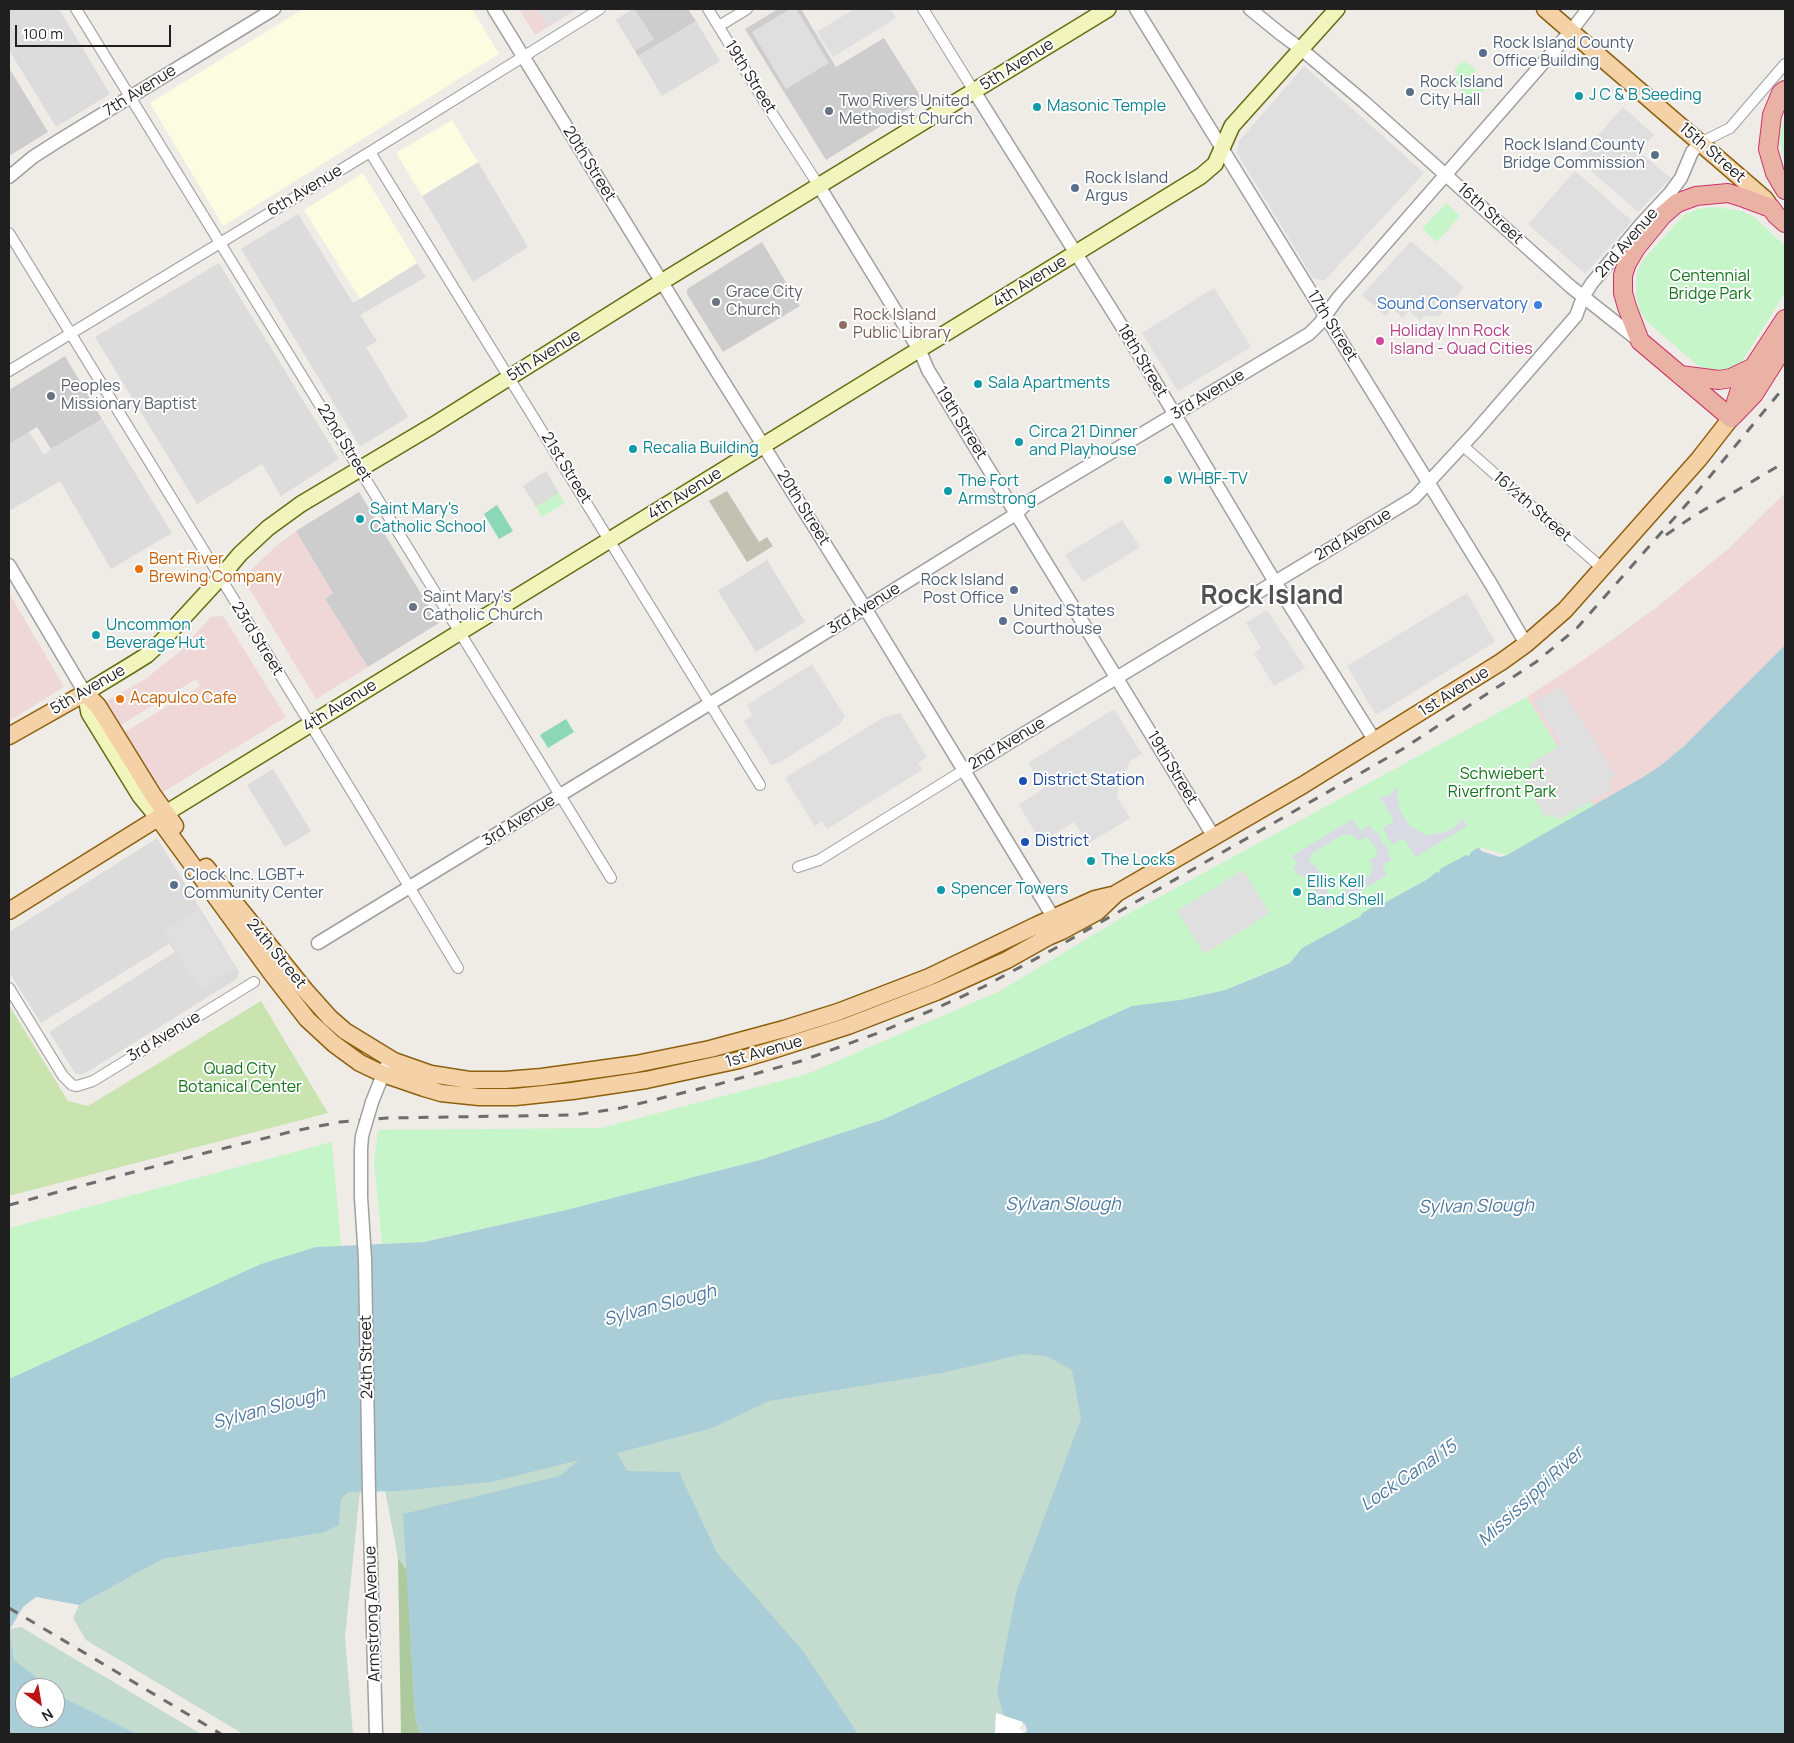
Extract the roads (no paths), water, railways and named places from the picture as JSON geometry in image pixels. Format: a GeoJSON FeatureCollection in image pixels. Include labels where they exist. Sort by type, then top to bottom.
{"type":"FeatureCollection","features":[{"type":"Feature","properties":{"kind":"highway"},"geometry":{"type":"LineString","coordinates":[[1640,341],[1627,307],[1623,275],[1627,263],[1636,248],[1670,208],[1676,203],[1696,196],[1714,193],[1728,194],[1779,207],[1775,173],[1768,149],[1772,115],[1784,90]]}},
{"type":"Feature","properties":{"kind":"highway","name":"1st Avenue"},"geometry":{"type":"LineString","coordinates":[[1731,418],[1740,386],[1785,319]]}},
{"type":"Feature","properties":{"kind":"highway","name":"16th Street"},"geometry":{"type":"LineString","coordinates":[[1640,341],[1731,418]]}},
{"type":"Feature","properties":{"kind":"highway","name":"1st Avenue"},"geometry":{"type":"LineString","coordinates":[[1731,418],[1754,394],[1785,345]]}},
{"type":"Feature","properties":{"kind":"highway"},"geometry":{"type":"LineString","coordinates":[[1680,375],[1718,380],[1731,378],[1752,368]]}},
{"type":"Feature","properties":{"kind":"main road","name":"5th Avenue"},"geometry":{"type":"LineString","coordinates":[[9,736],[85,693],[146,655],[169,634],[240,554],[268,528],[301,504],[1108,9]]}},
{"type":"Feature","properties":{"kind":"main road","name":"4th Avenue"},"geometry":{"type":"LineString","coordinates":[[9,911],[1201,176],[1216,164],[1232,126],[1337,9]]}},
{"type":"Feature","properties":{"kind":"main road","name":"15th Street"},"geometry":{"type":"LineString","coordinates":[[1545,9],[1700,143],[1779,207]]}},
{"type":"Feature","properties":{"kind":"main road","name":"1st Avenue"},"geometry":{"type":"LineString","coordinates":[[390,1059],[431,1074],[469,1080],[486,1080],[524,1079],[580,1073],[672,1057],[784,1029],[874,998],[1058,925],[1097,912],[1117,894],[1375,741],[1501,662],[1526,644],[1566,610],[1700,459],[1731,418]]}},
{"type":"Feature","properties":{"kind":"main road","name":"24th Street"},"geometry":{"type":"LineString","coordinates":[[85,693],[98,706],[153,795],[162,816],[266,967],[307,1019],[334,1044],[360,1063],[382,1074]]}},
{"type":"Feature","properties":{"kind":"main road","name":"24th Street"},"geometry":{"type":"LineString","coordinates":[[162,816],[318,1005],[345,1031],[390,1059]]}},
{"type":"Feature","properties":{"kind":"main road","name":"1st Avenue"},"geometry":{"type":"LineString","coordinates":[[382,1074],[441,1093],[498,1097],[572,1091],[687,1072],[830,1033],[884,1013],[956,983],[1058,925]]}},
{"type":"Feature","properties":{"kind":"street","name":"22nd Street"},"geometry":{"type":"LineString","coordinates":[[76,9],[611,878]]}},
{"type":"Feature","properties":{"kind":"street","name":"7th Avenue"},"geometry":{"type":"LineString","coordinates":[[9,177],[33,157],[274,9]]}},
{"type":"Feature","properties":{"kind":"street","name":"20th Street"},"geometry":{"type":"LineString","coordinates":[[494,9],[866,608],[1058,925]]}},
{"type":"Feature","properties":{"kind":"street","name":"6th Avenue"},"geometry":{"type":"LineString","coordinates":[[9,371],[370,152],[600,9]]}},
{"type":"Feature","properties":{"kind":"street","name":"19th Street"},"geometry":{"type":"LineString","coordinates":[[708,9],[920,351],[928,370],[1214,837]]}},
{"type":"Feature","properties":{"kind":"street"},"geometry":{"type":"LineString","coordinates":[[719,26],[747,9]]}},
{"type":"Feature","properties":{"kind":"street","name":"18th Street"},"geometry":{"type":"LineString","coordinates":[[923,9],[1175,415],[1275,582],[1375,741]]}},
{"type":"Feature","properties":{"kind":"street","name":"17th Street"},"geometry":{"type":"LineString","coordinates":[[1136,9],[1326,315],[1526,644]]}},
{"type":"Feature","properties":{"kind":"street","name":"16th Street"},"geometry":{"type":"LineString","coordinates":[[1250,9],[1301,49],[1446,174],[1583,297],[1640,341]]}},
{"type":"Feature","properties":{"kind":"street","name":"3rd Avenue"},"geometry":{"type":"LineString","coordinates":[[318,943],[866,608],[1016,514],[1028,502],[1309,334],[1338,298],[1571,32],[1588,9]]}},
{"type":"Feature","properties":{"kind":"street"},"geometry":{"type":"LineString","coordinates":[[1700,143],[1730,128],[1785,64]]}},
{"type":"Feature","properties":{"kind":"street","name":"2nd Avenue"},"geometry":{"type":"LineString","coordinates":[[798,867],[819,860],[964,770],[1414,498],[1576,316],[1583,297],[1592,283],[1642,223],[1670,194],[1681,178],[1692,152],[1700,143]]}},
{"type":"Feature","properties":{"kind":"street","name":"21st Street"},"geometry":{"type":"LineString","coordinates":[[370,152],[760,785]]}},
{"type":"Feature","properties":{"kind":"street","name":"23rd Street"},"geometry":{"type":"LineString","coordinates":[[9,233],[311,724],[458,968]]}},
{"type":"Feature","properties":{"kind":"street","name":"16½th Street"},"geometry":{"type":"LineString","coordinates":[[1462,445],[1603,569]]}},
{"type":"Feature","properties":{"kind":"street","name":"24th Street"},"geometry":{"type":"LineString","coordinates":[[9,565],[85,693]]}},
{"type":"Feature","properties":{"kind":"street","name":"3rd Avenue"},"geometry":{"type":"LineString","coordinates":[[9,988],[63,1076],[72,1084],[78,1086],[93,1081],[254,982]]}},
{"type":"Feature","properties":{"kind":"street","name":"24th Street"},"geometry":{"type":"LineString","coordinates":[[370,1494],[365,1259],[361,1178],[362,1136],[382,1074],[390,1059]]}},
{"type":"Feature","properties":{"kind":"street","name":"Armstrong Avenue"},"geometry":{"type":"LineString","coordinates":[[370,1494],[376,1734]]}},
{"type":"Feature","properties":{"kind":"water"},"geometry":{"type":"Polygon","coordinates":[[[1785,645],[1785,1734],[1025,1734],[1027,1730],[1025,1724],[1004,1716],[997,1692],[1016,1593],[1081,1419],[1072,1370],[1046,1356],[1024,1354],[941,1373],[769,1401],[712,1428],[617,1453],[627,1471],[679,1472],[717,1553],[803,1651],[858,1734],[420,1734],[415,1715],[403,1514],[560,1476],[579,1460],[491,1482],[399,1491],[349,1492],[341,1499],[339,1525],[322,1533],[163,1559],[79,1605],[36,1597],[23,1607],[10,1629],[14,1660],[37,1678],[15,1678],[15,1728],[65,1728],[65,1698],[137,1734],[9,1734],[9,1379],[261,1264],[316,1247],[424,1242],[566,1210],[760,1160],[884,1119],[1132,1006],[1180,1000],[1225,990],[1290,963],[1302,948],[1361,916],[1361,914],[1374,906],[1375,908],[1428,879],[1436,872],[1439,873],[1440,869],[1466,855],[1469,856],[1471,852],[1479,847],[1481,851],[1500,857],[1507,855],[1643,777],[1684,746],[1785,645]]]}},
{"type":"Feature","properties":{"kind":"railway"},"geometry":{"type":"LineString","coordinates":[[9,1205],[209,1152],[340,1122],[387,1118],[574,1115],[621,1108],[719,1084],[801,1061],[878,1033],[983,987],[1052,950],[1401,750],[1536,662],[1577,628],[1692,498],[1785,386]]}},
{"type":"Feature","properties":{"kind":"railway"},"geometry":{"type":"LineString","coordinates":[[1666,535],[1692,517],[1785,462]]}},
{"type":"Feature","properties":{"kind":"railway"},"geometry":{"type":"LineString","coordinates":[[9,1608],[221,1734]]}},
{"type":"Feature","properties":{"kind":"place","name":"Rock Island County Office Building"},"geometry":{"type":"Point","coordinates":[1483,53]}},
{"type":"Feature","properties":{"kind":"place","name":"Rock Island City Hall"},"geometry":{"type":"Point","coordinates":[1410,92]}},
{"type":"Feature","properties":{"kind":"place","name":"J C & B Seeding"},"geometry":{"type":"Point","coordinates":[1579,96]}},
{"type":"Feature","properties":{"kind":"place","name":"Masonic Temple"},"geometry":{"type":"Point","coordinates":[1037,107]}},
{"type":"Feature","properties":{"kind":"place","name":"Two Rivers United Methodist Church"},"geometry":{"type":"Point","coordinates":[829,111]}},
{"type":"Feature","properties":{"kind":"place","name":"Rock Island County Bridge Commission"},"geometry":{"type":"Point","coordinates":[1655,155]}},
{"type":"Feature","properties":{"kind":"place","name":"Rock Island Argus"},"geometry":{"type":"Point","coordinates":[1075,188]}},
{"type":"Feature","properties":{"kind":"place","name":"Grace City Church"},"geometry":{"type":"Point","coordinates":[716,302]}},
{"type":"Feature","properties":{"kind":"place","name":"Sound Conservatory"},"geometry":{"type":"Point","coordinates":[1538,305]}},
{"type":"Feature","properties":{"kind":"place","name":"Rock Island Public Library"},"geometry":{"type":"Point","coordinates":[843,325]}},
{"type":"Feature","properties":{"kind":"place","name":"Holiday Inn Rock Island - Quad Cities"},"geometry":{"type":"Point","coordinates":[1380,341]}},
{"type":"Feature","properties":{"kind":"place","name":"Sala Apartments"},"geometry":{"type":"Point","coordinates":[978,384]}},
{"type":"Feature","properties":{"kind":"place","name":"Peoples Missionary Baptist"},"geometry":{"type":"Point","coordinates":[51,396]}},
{"type":"Feature","properties":{"kind":"place","name":"Circa 21 Dinner and Playhouse"},"geometry":{"type":"Point","coordinates":[1019,442]}},
{"type":"Feature","properties":{"kind":"place","name":"Recalia Building"},"geometry":{"type":"Point","coordinates":[633,449]}},
{"type":"Feature","properties":{"kind":"place","name":"WHBF-TV"},"geometry":{"type":"Point","coordinates":[1168,480]}},
{"type":"Feature","properties":{"kind":"place","name":"The Fort Armstrong"},"geometry":{"type":"Point","coordinates":[948,491]}},
{"type":"Feature","properties":{"kind":"place","name":"Saint Mary's Catholic School"},"geometry":{"type":"Point","coordinates":[360,519]}},
{"type":"Feature","properties":{"kind":"place","name":"Bent River Brewing Company"},"geometry":{"type":"Point","coordinates":[139,569]}},
{"type":"Feature","properties":{"kind":"place","name":"Rock Island Post Office"},"geometry":{"type":"Point","coordinates":[1014,590]}},
{"type":"Feature","properties":{"kind":"place","name":"Saint Mary's Catholic Church"},"geometry":{"type":"Point","coordinates":[413,607]}},
{"type":"Feature","properties":{"kind":"place","name":"United States Courthouse"},"geometry":{"type":"Point","coordinates":[1003,621]}},
{"type":"Feature","properties":{"kind":"place","name":"Uncommon Beverage Hut"},"geometry":{"type":"Point","coordinates":[96,635]}},
{"type":"Feature","properties":{"kind":"place","name":"Acapulco Cafe"},"geometry":{"type":"Point","coordinates":[120,699]}},
{"type":"Feature","properties":{"kind":"place","name":"District Station"},"geometry":{"type":"Point","coordinates":[1023,781]}},
{"type":"Feature","properties":{"kind":"place","name":"District"},"geometry":{"type":"Point","coordinates":[1025,842]}},
{"type":"Feature","properties":{"kind":"place","name":"The Locks"},"geometry":{"type":"Point","coordinates":[1091,861]}},
{"type":"Feature","properties":{"kind":"place","name":"Clock Inc. LGBT+ Community Center"},"geometry":{"type":"Point","coordinates":[174,885]}},
{"type":"Feature","properties":{"kind":"place","name":"Spencer Towers"},"geometry":{"type":"Point","coordinates":[941,890]}},
{"type":"Feature","properties":{"kind":"place","name":"Ellis Kell Band Shell"},"geometry":{"type":"Point","coordinates":[1297,892]}},
{"type":"Feature","properties":{"kind":"district","name":"Rock Island"},"geometry":{"type":"Point","coordinates":[1272,597]}},
{"type":"Feature","properties":{"kind":"park label","name":"Centennial Bridge Park"},"geometry":{"type":"Point","coordinates":[1710,286]}},
{"type":"Feature","properties":{"kind":"park label","name":"Schwiebert Riverfront Park"},"geometry":{"type":"Point","coordinates":[1502,784]}},
{"type":"Feature","properties":{"kind":"park label","name":"Quad City Botanical Center"},"geometry":{"type":"Point","coordinates":[240,1079]}},
{"type":"Feature","properties":{"kind":"water label","name":"Sylvan Slough"},"geometry":{"type":"Point","coordinates":[1063,1205]}},
{"type":"Feature","properties":{"kind":"water label","name":"Sylvan Slough"},"geometry":{"type":"Point","coordinates":[1476,1207]}},
{"type":"Feature","properties":{"kind":"water label","name":"Sylvan Slough"},"geometry":{"type":"Point","coordinates":[660,1306]}},
{"type":"Feature","properties":{"kind":"water label","name":"Sylvan Slough"},"geometry":{"type":"Point","coordinates":[269,1409]}},
{"type":"Feature","properties":{"kind":"water label","name":"Lock Canal 15"},"geometry":{"type":"Point","coordinates":[1409,1476]}},
{"type":"Feature","properties":{"kind":"water label","name":"Mississippi River"},"geometry":{"type":"Point","coordinates":[1531,1497]}}]}
